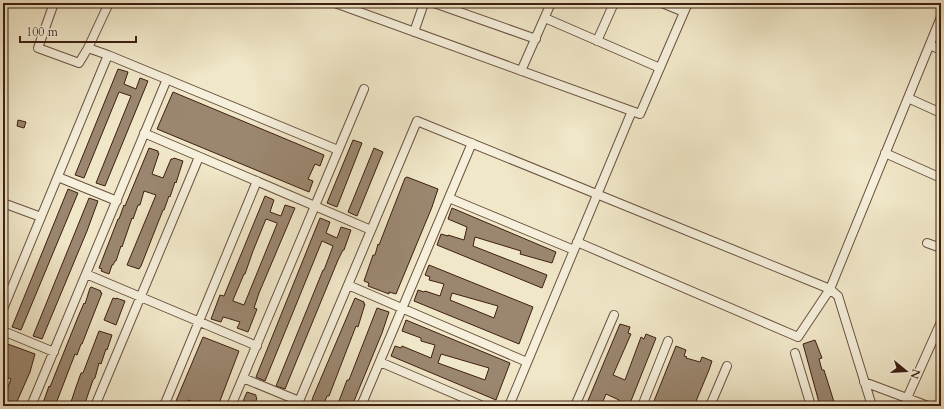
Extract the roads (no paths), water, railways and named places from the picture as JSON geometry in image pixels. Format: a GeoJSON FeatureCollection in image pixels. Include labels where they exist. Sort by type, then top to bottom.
{"type":"FeatureCollection","features":[{"type":"Feature","properties":{"kind":"street"},"geometry":{"type":"LineString","coordinates":[[54,3],[38,48],[80,63],[109,3]]}},
{"type":"Feature","properties":{"kind":"street"},"geometry":{"type":"LineString","coordinates":[[335,3],[640,114],[688,3]]}},
{"type":"Feature","properties":{"kind":"street"},"geometry":{"type":"LineString","coordinates":[[414,32],[424,3]]}},
{"type":"Feature","properties":{"kind":"street"},"geometry":{"type":"LineString","coordinates":[[434,3],[536,39]]}},
{"type":"Feature","properties":{"kind":"street"},"geometry":{"type":"LineString","coordinates":[[522,71],[551,3]]}},
{"type":"Feature","properties":{"kind":"street"},"geometry":{"type":"LineString","coordinates":[[597,41],[614,3]]}},
{"type":"Feature","properties":{"kind":"street"},"geometry":{"type":"LineString","coordinates":[[662,3],[684,12]]}},
{"type":"Feature","properties":{"kind":"street"},"geometry":{"type":"LineString","coordinates":[[577,242],[798,337],[830,289],[941,17]]}},
{"type":"Feature","properties":{"kind":"street"},"geometry":{"type":"LineString","coordinates":[[545,18],[660,68]]}},
{"type":"Feature","properties":{"kind":"street"},"geometry":{"type":"LineString","coordinates":[[930,45],[941,50]]}},
{"type":"Feature","properties":{"kind":"street"},"geometry":{"type":"LineString","coordinates":[[88,48],[338,150]]}},
{"type":"Feature","properties":{"kind":"street"},"geometry":{"type":"LineString","coordinates":[[3,308],[108,55]]}},
{"type":"Feature","properties":{"kind":"street"},"geometry":{"type":"LineString","coordinates":[[31,406],[167,79]]}},
{"type":"Feature","properties":{"kind":"street"},"geometry":{"type":"LineString","coordinates":[[231,406],[364,89]]}},
{"type":"Feature","properties":{"kind":"street"},"geometry":{"type":"LineString","coordinates":[[908,98],[941,113]]}},
{"type":"Feature","properties":{"kind":"street"},"geometry":{"type":"LineString","coordinates":[[509,406],[632,111]]}},
{"type":"Feature","properties":{"kind":"street"},"geometry":{"type":"LineString","coordinates":[[243,378],[298,404],[417,121],[830,289],[838,296],[872,406]]}},
{"type":"Feature","properties":{"kind":"street"},"geometry":{"type":"LineString","coordinates":[[144,134],[371,230]]}},
{"type":"Feature","properties":{"kind":"street"},"geometry":{"type":"LineString","coordinates":[[361,406],[472,143]]}},
{"type":"Feature","properties":{"kind":"street"},"geometry":{"type":"LineString","coordinates":[[886,154],[941,178]]}},
{"type":"Feature","properties":{"kind":"street"},"geometry":{"type":"LineString","coordinates":[[95,406],[199,157]]}},
{"type":"Feature","properties":{"kind":"street"},"geometry":{"type":"LineString","coordinates":[[58,177],[117,201]]}},
{"type":"Feature","properties":{"kind":"street"},"geometry":{"type":"LineString","coordinates":[[164,406],[257,181]]}},
{"type":"Feature","properties":{"kind":"street"},"geometry":{"type":"LineString","coordinates":[[449,198],[574,250]]}},
{"type":"Feature","properties":{"kind":"street"},"geometry":{"type":"LineString","coordinates":[[3,203],[41,217]]}},
{"type":"Feature","properties":{"kind":"street"},"geometry":{"type":"LineString","coordinates":[[927,243],[941,248]]}},
{"type":"Feature","properties":{"kind":"street"},"geometry":{"type":"LineString","coordinates":[[86,274],[257,346]]}},
{"type":"Feature","properties":{"kind":"street"},"geometry":{"type":"LineString","coordinates":[[348,285],[527,362]]}},
{"type":"Feature","properties":{"kind":"street"},"geometry":{"type":"LineString","coordinates":[[576,406],[614,316]]}},
{"type":"Feature","properties":{"kind":"street"},"geometry":{"type":"LineString","coordinates":[[907,398],[941,322]]}},
{"type":"Feature","properties":{"kind":"street"},"geometry":{"type":"LineString","coordinates":[[3,331],[54,352]]}},
{"type":"Feature","properties":{"kind":"street"},"geometry":{"type":"LineString","coordinates":[[642,406],[668,341]]}},
{"type":"Feature","properties":{"kind":"street"},"geometry":{"type":"LineString","coordinates":[[795,353],[811,406]]}},
{"type":"Feature","properties":{"kind":"street"},"geometry":{"type":"LineString","coordinates":[[380,362],[483,406]]}},
{"type":"Feature","properties":{"kind":"street"},"geometry":{"type":"LineString","coordinates":[[710,406],[727,366]]}},
{"type":"Feature","properties":{"kind":"street"},"geometry":{"type":"LineString","coordinates":[[864,382],[928,406]]}}]}
